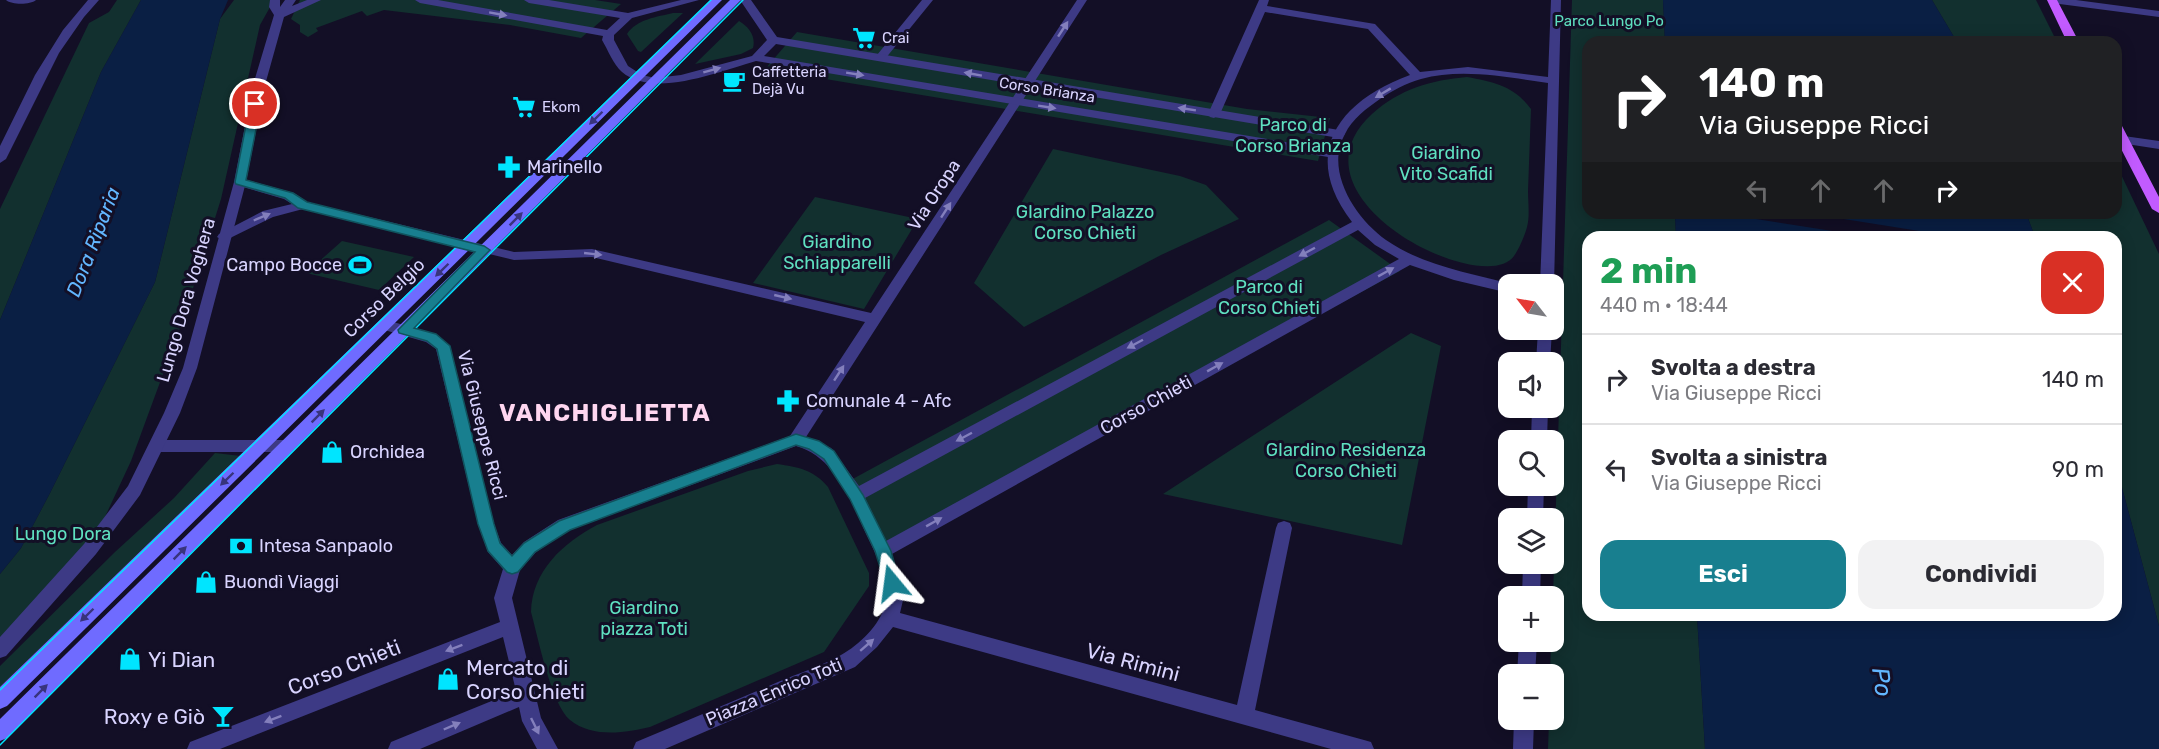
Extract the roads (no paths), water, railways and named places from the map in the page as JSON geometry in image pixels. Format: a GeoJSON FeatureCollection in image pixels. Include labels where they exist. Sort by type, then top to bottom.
{"type":"FeatureCollection","features":[{"type":"Feature","properties":{"kind":"main road","name":"Corso Belgio"},"geometry":{"type":"LineString","coordinates":[[0,700],[717,0]]}},
{"type":"Feature","properties":{"kind":"main road","name":"Corso Belgio"},"geometry":{"type":"LineString","coordinates":[[0,732],[736,0]]}},
{"type":"Feature","properties":{"kind":"main road"},"geometry":{"type":"LineString","coordinates":[[2052,0],[2070,36]]}},
{"type":"Feature","properties":{"kind":"main road"},"geometry":{"type":"LineString","coordinates":[[2122,136],[2159,209]]}},
{"type":"Feature","properties":{"kind":"street"},"geometry":{"type":"LineString","coordinates":[[11,0],[30,0]]}},
{"type":"Feature","properties":{"kind":"street"},"geometry":{"type":"LineString","coordinates":[[75,0],[81,8],[79,15]]}},
{"type":"Feature","properties":{"kind":"street"},"geometry":{"type":"LineString","coordinates":[[0,159],[36,85],[79,15],[94,0]]}},
{"type":"Feature","properties":{"kind":"street"},"geometry":{"type":"LineString","coordinates":[[275,0],[274,7],[279,15],[316,0]]}},
{"type":"Feature","properties":{"kind":"street","name":"Lungo Dora Voghera"},"geometry":{"type":"LineString","coordinates":[[0,650],[90,549],[134,490],[157,446],[190,368],[240,182],[272,33],[279,15],[291,0]]}},
{"type":"Feature","properties":{"kind":"street"},"geometry":{"type":"LineString","coordinates":[[420,0],[609,34]]}},
{"type":"Feature","properties":{"kind":"street"},"geometry":{"type":"LineString","coordinates":[[529,0],[628,16],[694,0]]}},
{"type":"Feature","properties":{"kind":"street"},"geometry":{"type":"LineString","coordinates":[[628,16],[609,34],[608,40],[624,68],[638,78],[655,81],[681,78],[756,58],[773,40],[745,0]]}},
{"type":"Feature","properties":{"kind":"street"},"geometry":{"type":"LineString","coordinates":[[881,57],[928,0]]}},
{"type":"Feature","properties":{"kind":"street","name":"Via Oropa"},"geometry":{"type":"LineString","coordinates":[[796,440],[1082,0]]}},
{"type":"Feature","properties":{"kind":"street"},"geometry":{"type":"LineString","coordinates":[[1547,274],[1556,0]]}},
{"type":"Feature","properties":{"kind":"street"},"geometry":{"type":"LineString","coordinates":[[2052,0],[2159,14]]}},
{"type":"Feature","properties":{"kind":"street"},"geometry":{"type":"LineString","coordinates":[[1214,114],[1263,4],[1371,26],[1418,76]]}},
{"type":"Feature","properties":{"kind":"street","name":"Corso Brianza"},"geometry":{"type":"LineString","coordinates":[[773,40],[1339,134]]}},
{"type":"Feature","properties":{"kind":"street","name":"Corso Brianza"},"geometry":{"type":"LineString","coordinates":[[756,58],[1334,154]]}},
{"type":"Feature","properties":{"kind":"street"},"geometry":{"type":"LineString","coordinates":[[1498,285],[1457,275],[1410,259],[1381,243],[1358,224],[1339,189],[1333,166],[1334,144],[1346,123],[1371,100],[1418,76],[1458,72],[1500,72],[1554,81]]}},
{"type":"Feature","properties":{"kind":"street"},"geometry":{"type":"LineString","coordinates":[[2124,140],[2159,145]]}},
{"type":"Feature","properties":{"kind":"street"},"geometry":{"type":"LineString","coordinates":[[240,182],[289,196],[303,205],[484,250],[514,256],[592,253],[875,319]]}},
{"type":"Feature","properties":{"kind":"street"},"geometry":{"type":"LineString","coordinates":[[224,237],[268,214],[303,205]]}},
{"type":"Feature","properties":{"kind":"street"},"geometry":{"type":"LineString","coordinates":[[856,495],[1358,224]]}},
{"type":"Feature","properties":{"kind":"street","name":"Corso Chieti"},"geometry":{"type":"LineString","coordinates":[[883,551],[1410,259]]}},
{"type":"Feature","properties":{"kind":"street","name":"Via Giuseppe Ricci"},"geometry":{"type":"LineString","coordinates":[[386,325],[431,338],[443,346],[486,524],[494,547],[512,567]]}},
{"type":"Feature","properties":{"kind":"street"},"geometry":{"type":"LineString","coordinates":[[548,749],[532,721],[503,598],[512,567],[530,548],[564,525],[796,440],[814,445],[829,455],[856,495],[883,551],[895,595],[890,618]]}},
{"type":"Feature","properties":{"kind":"street"},"geometry":{"type":"LineString","coordinates":[[157,446],[287,447]]}},
{"type":"Feature","properties":{"kind":"street"},"geometry":{"type":"LineString","coordinates":[[1245,716],[1284,528]]}},
{"type":"Feature","properties":{"kind":"street","name":"Via Rimini"},"geometry":{"type":"LineString","coordinates":[[890,618],[1364,749]]}},
{"type":"Feature","properties":{"kind":"street","name":"Piazza Enrico Toti"},"geometry":{"type":"LineString","coordinates":[[643,749],[848,661],[873,640],[890,618]]}},
{"type":"Feature","properties":{"kind":"street","name":"Corso Chieti"},"geometry":{"type":"LineString","coordinates":[[197,749],[508,626]]}},
{"type":"Feature","properties":{"kind":"street"},"geometry":{"type":"LineString","coordinates":[[398,749],[525,696]]}},
{"type":"Feature","properties":{"kind":"street"},"geometry":{"type":"LineString","coordinates":[[1523,749],[1524,730]]}},
{"type":"Feature","properties":{"kind":"water","name":"Dora Riparia"},"geometry":{"type":"Polygon","coordinates":[[[141,0],[228,0],[220,19],[155,282],[21,548],[0,574],[0,320],[101,72],[141,0]]]}},
{"type":"Feature","properties":{"kind":"water"},"geometry":{"type":"Polygon","coordinates":[[[1663,0],[1932,0],[1953,36],[1665,36],[1663,0]]]}},
{"type":"Feature","properties":{"kind":"water"},"geometry":{"type":"Polygon","coordinates":[[[1675,219],[2028,219],[2033,231],[1676,231],[1675,219]]]}},
{"type":"Feature","properties":{"kind":"water","name":"Po"},"geometry":{"type":"Polygon","coordinates":[[[2122,488],[2159,626],[2159,749],[1705,749],[1697,621],[2122,621],[2122,488]]]}},
{"type":"Feature","properties":{"kind":"tram line"},"geometry":{"type":"LineString","coordinates":[[0,690],[711,0]]}},
{"type":"Feature","properties":{"kind":"tram line"},"geometry":{"type":"LineString","coordinates":[[0,745],[743,0]]}},
{"type":"Feature","properties":{"kind":"place","name":"Crai"},"geometry":{"type":"Point","coordinates":[864,38]}},
{"type":"Feature","properties":{"kind":"place","name":"Caffetteria Dejà Vu"},"geometry":{"type":"Point","coordinates":[734,81]}},
{"type":"Feature","properties":{"kind":"place","name":"Ekom"},"geometry":{"type":"Point","coordinates":[524,107]}},
{"type":"Feature","properties":{"kind":"place","name":"Marinello"},"geometry":{"type":"Point","coordinates":[509,167]}},
{"type":"Feature","properties":{"kind":"place","name":"Campo Bocce"},"geometry":{"type":"Point","coordinates":[360,265]}},
{"type":"Feature","properties":{"kind":"place","name":"Comunale 4 - Afc"},"geometry":{"type":"Point","coordinates":[788,401]}},
{"type":"Feature","properties":{"kind":"place","name":"Orchidea"},"geometry":{"type":"Point","coordinates":[332,452]}},
{"type":"Feature","properties":{"kind":"place","name":"Intesa Sanpaolo"},"geometry":{"type":"Point","coordinates":[241,546]}},
{"type":"Feature","properties":{"kind":"place","name":"Buondì Viaggi"},"geometry":{"type":"Point","coordinates":[206,582]}},
{"type":"Feature","properties":{"kind":"place","name":"Yi Dian"},"geometry":{"type":"Point","coordinates":[130,659]}},
{"type":"Feature","properties":{"kind":"place","name":"Mercato di Corso Chieti"},"geometry":{"type":"Point","coordinates":[448,679]}},
{"type":"Feature","properties":{"kind":"place","name":"Roxy e Giò"},"geometry":{"type":"Point","coordinates":[223,716]}},
{"type":"Feature","properties":{"kind":"district","name":"VANCHIGLIETTA"},"geometry":{"type":"Point","coordinates":[605,413]}},
{"type":"Feature","properties":{"kind":"park label","name":"Parco Lungo Po"},"geometry":{"type":"Point","coordinates":[1609,21]}},
{"type":"Feature","properties":{"kind":"park label","name":"Parco di Corso Brianza"},"geometry":{"type":"Point","coordinates":[1293,135]}},
{"type":"Feature","properties":{"kind":"park label","name":"Giardino Vito Scafidi"},"geometry":{"type":"Point","coordinates":[1446,163]}},
{"type":"Feature","properties":{"kind":"park label","name":"GIardino Palazzo Corso Chieti"},"geometry":{"type":"Point","coordinates":[1085,222]}},
{"type":"Feature","properties":{"kind":"park label","name":"Giardino Schiapparelli"},"geometry":{"type":"Point","coordinates":[837,252]}},
{"type":"Feature","properties":{"kind":"park label","name":"Parco di Corso Chieti"},"geometry":{"type":"Point","coordinates":[1269,297]}},
{"type":"Feature","properties":{"kind":"park label","name":"GIardino Residenza Corso Chieti"},"geometry":{"type":"Point","coordinates":[1346,460]}},
{"type":"Feature","properties":{"kind":"park label","name":"Lungo Dora"},"geometry":{"type":"Point","coordinates":[63,534]}},
{"type":"Feature","properties":{"kind":"park label","name":"Giardino piazza Toti"},"geometry":{"type":"Point","coordinates":[644,618]}}]}
